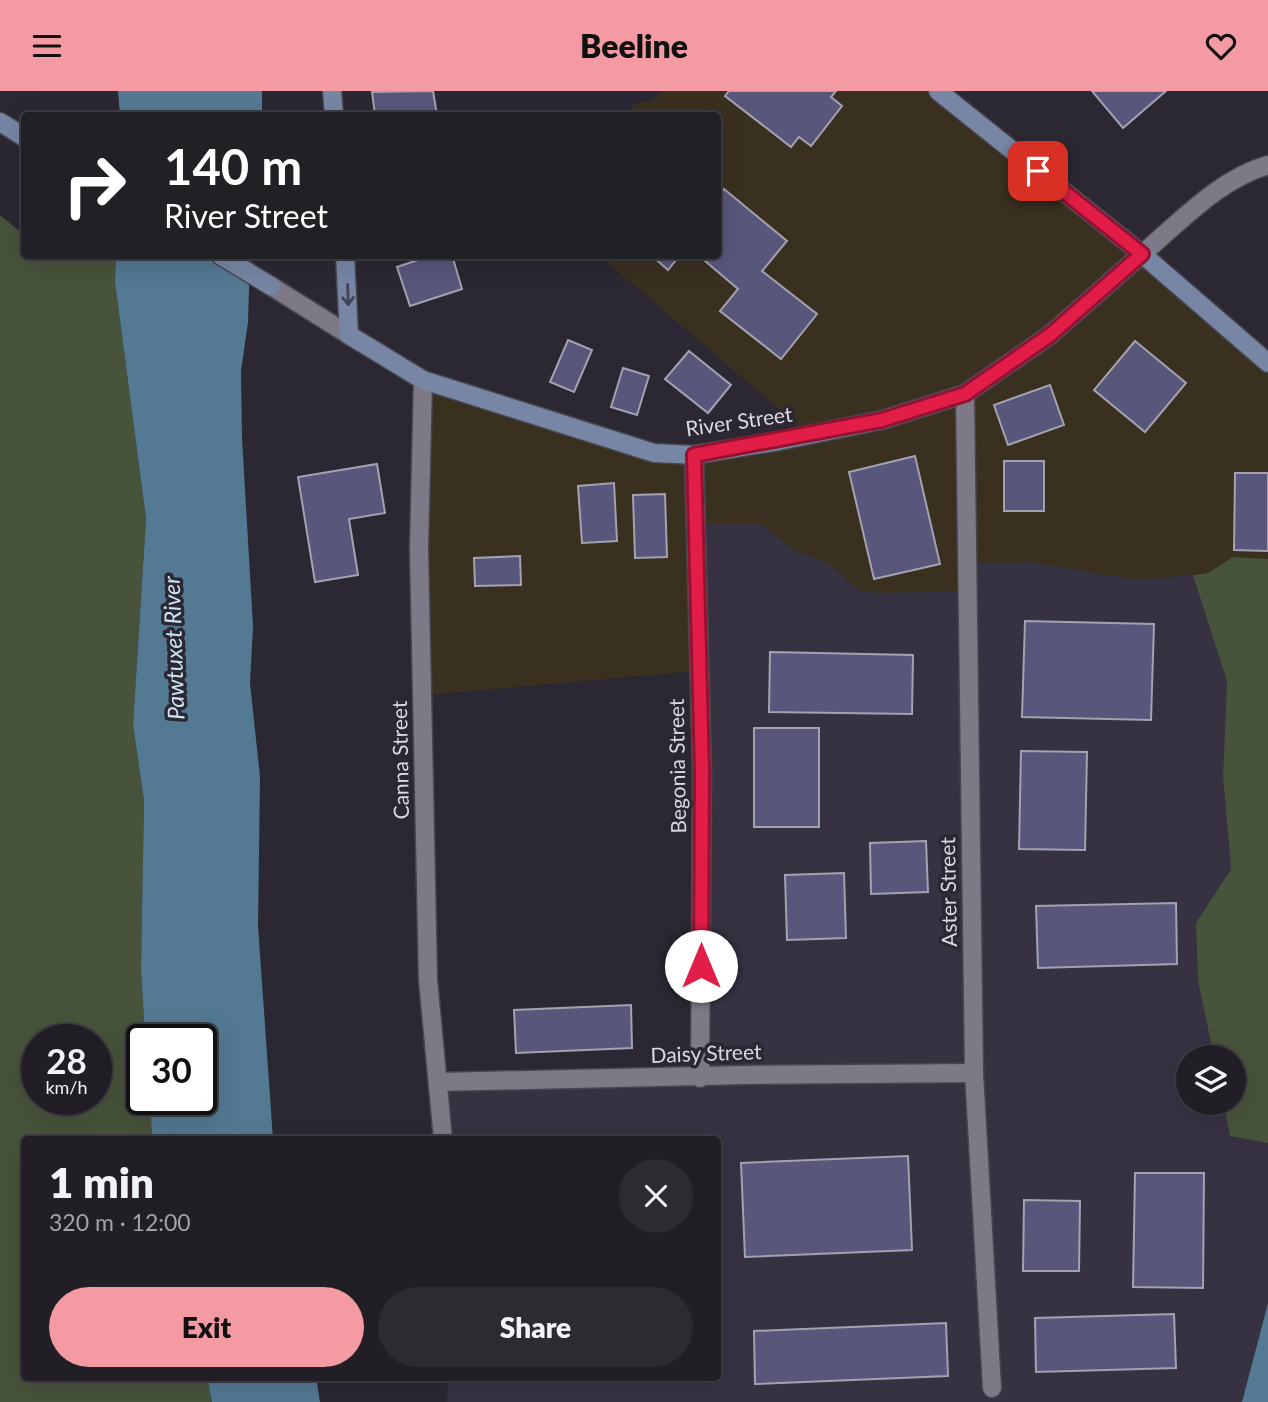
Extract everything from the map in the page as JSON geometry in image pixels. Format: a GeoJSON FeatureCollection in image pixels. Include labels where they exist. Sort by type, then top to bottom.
{"type":"FeatureCollection","features":[{"type":"Feature","properties":{"kind":"main road"},"geometry":{"type":"LineString","coordinates":[[332,91],[334,112]]}},
{"type":"Feature","properties":{"kind":"main road"},"geometry":{"type":"LineString","coordinates":[[939,91],[1142,254],[1268,363]]}},
{"type":"Feature","properties":{"kind":"main road"},"geometry":{"type":"LineString","coordinates":[[0,122],[21,135]]}},
{"type":"Feature","properties":{"kind":"main road","name":"River Street"},"geometry":{"type":"LineString","coordinates":[[349,335],[423,380],[654,453],[694,455],[882,420],[965,394],[1050,335],[1142,254]]}},
{"type":"Feature","properties":{"kind":"main road"},"geometry":{"type":"LineString","coordinates":[[227,259],[271,286]]}},
{"type":"Feature","properties":{"kind":"main road"},"geometry":{"type":"LineString","coordinates":[[345,259],[349,335]]}},
{"type":"Feature","properties":{"kind":"street"},"geometry":{"type":"LineString","coordinates":[[1142,254],[1216,192],[1247,171],[1268,165]]}},
{"type":"Feature","properties":{"kind":"street"},"geometry":{"type":"LineString","coordinates":[[271,286],[349,335]]}},
{"type":"Feature","properties":{"kind":"street","name":"Canna Street"},"geometry":{"type":"LineString","coordinates":[[423,380],[419,549],[428,966],[443,1136]]}},
{"type":"Feature","properties":{"kind":"street","name":"Aster Street"},"geometry":{"type":"LineString","coordinates":[[965,394],[974,1073],[992,1388]]}},
{"type":"Feature","properties":{"kind":"street","name":"Begonia Street"},"geometry":{"type":"LineString","coordinates":[[694,455],[702,771],[700,1078]]}},
{"type":"Feature","properties":{"kind":"street","name":"Daisy Street"},"geometry":{"type":"LineString","coordinates":[[439,1082],[974,1073]]}},
{"type":"Feature","properties":{"kind":"shaded area"},"geometry":{"type":"Polygon","coordinates":[[[664,91],[934,91],[1268,364],[1268,559],[1233,557],[1208,573],[1137,580],[1030,562],[962,592],[871,593],[858,590],[829,564],[792,549],[759,523],[697,671],[427,695],[419,372],[614,445],[692,450],[803,430],[604,259],[721,259],[721,112],[629,112],[635,104],[649,101],[664,91]]]}},
{"type":"Feature","properties":{"kind":"shaded area"},"geometry":{"type":"Polygon","coordinates":[[[759,523],[792,549],[829,564],[858,590],[871,593],[962,592],[968,564],[1030,562],[1137,580],[1193,575],[1227,681],[1223,776],[1231,869],[1196,923],[1198,981],[1211,1045],[1176,1045],[1176,1115],[1226,1115],[1230,1136],[1268,1143],[1268,1303],[1242,1402],[447,1402],[448,1381],[721,1381],[721,1136],[443,1136],[445,1087],[696,1080],[697,525],[759,523]]]}},
{"type":"Feature","properties":{"kind":"green space"},"geometry":{"type":"Polygon","coordinates":[[[0,215],[21,232],[21,259],[116,259],[115,282],[146,519],[133,725],[144,800],[141,968],[144,1024],[126,1024],[126,1115],[151,1115],[153,1136],[21,1136],[21,1381],[208,1381],[212,1402],[0,1402],[0,215]]]}},
{"type":"Feature","properties":{"kind":"green space"},"geometry":{"type":"Polygon","coordinates":[[[1233,557],[1268,559],[1268,1143],[1230,1136],[1226,1115],[1246,1115],[1246,1045],[1211,1045],[1198,981],[1196,923],[1231,869],[1223,776],[1227,681],[1193,575],[1208,573],[1233,557]]]}},
{"type":"Feature","properties":{"kind":"water"},"geometry":{"type":"Polygon","coordinates":[[[118,91],[262,91],[262,112],[120,112],[118,91]]]}},
{"type":"Feature","properties":{"kind":"water","name":"Pawtuxet River"},"geometry":{"type":"Polygon","coordinates":[[[116,259],[250,259],[248,322],[241,371],[242,438],[253,626],[250,683],[260,777],[258,926],[273,1136],[152,1136],[151,1115],[217,1115],[217,1024],[144,1024],[141,968],[144,800],[133,725],[146,519],[115,282],[116,259]]]}},
{"type":"Feature","properties":{"kind":"water"},"geometry":{"type":"Polygon","coordinates":[[[1268,1303],[1268,1402],[1242,1402],[1268,1303]]]}},
{"type":"Feature","properties":{"kind":"water"},"geometry":{"type":"Polygon","coordinates":[[[208,1381],[317,1381],[320,1402],[212,1402],[208,1381]]]}},
{"type":"Feature","properties":{"kind":"building"},"geometry":{"type":"Polygon","coordinates":[[[433,91],[436,112],[375,112],[372,92],[433,91]]]}},
{"type":"Feature","properties":{"kind":"building"},"geometry":{"type":"Polygon","coordinates":[[[729,91],[836,91],[831,97],[842,106],[811,146],[799,137],[791,147],[725,96],[729,91]]]}},
{"type":"Feature","properties":{"kind":"building"},"geometry":{"type":"Polygon","coordinates":[[[1092,91],[1166,91],[1123,128],[1092,91]]]}},
{"type":"Feature","properties":{"kind":"building"},"geometry":{"type":"Polygon","coordinates":[[[724,189],[787,241],[762,271],[817,314],[781,359],[720,311],[738,289],[703,259],[721,259],[721,193],[724,189]]]}},
{"type":"Feature","properties":{"kind":"building"},"geometry":{"type":"Polygon","coordinates":[[[421,259],[453,259],[462,289],[410,306],[397,267],[421,259]]]}},
{"type":"Feature","properties":{"kind":"building"},"geometry":{"type":"Polygon","coordinates":[[[656,259],[677,259],[668,270],[656,259]]]}},
{"type":"Feature","properties":{"kind":"building"},"geometry":{"type":"Polygon","coordinates":[[[568,340],[592,350],[574,392],[550,382],[568,340]]]}},
{"type":"Feature","properties":{"kind":"building"},"geometry":{"type":"Polygon","coordinates":[[[1135,341],[1186,383],[1145,432],[1094,390],[1135,341]]]}},
{"type":"Feature","properties":{"kind":"building"},"geometry":{"type":"Polygon","coordinates":[[[689,351],[731,385],[708,413],[665,379],[689,351]]]}},
{"type":"Feature","properties":{"kind":"building"},"geometry":{"type":"Polygon","coordinates":[[[623,368],[649,376],[637,415],[611,407],[623,368]]]}},
{"type":"Feature","properties":{"kind":"building"},"geometry":{"type":"Polygon","coordinates":[[[1050,385],[1064,425],[1008,445],[994,405],[1050,385]]]}},
{"type":"Feature","properties":{"kind":"building"},"geometry":{"type":"Polygon","coordinates":[[[915,456],[940,564],[874,579],[849,472],[915,456]]]}},
{"type":"Feature","properties":{"kind":"building"},"geometry":{"type":"Polygon","coordinates":[[[1004,461],[1044,461],[1044,511],[1004,511],[1004,461]]]}},
{"type":"Feature","properties":{"kind":"building"},"geometry":{"type":"Polygon","coordinates":[[[377,464],[385,513],[349,519],[358,575],[315,582],[298,477],[377,464]]]}},
{"type":"Feature","properties":{"kind":"building"},"geometry":{"type":"Polygon","coordinates":[[[1235,473],[1268,473],[1268,551],[1234,550],[1235,473]]]}},
{"type":"Feature","properties":{"kind":"building"},"geometry":{"type":"Polygon","coordinates":[[[614,483],[617,541],[582,543],[578,486],[614,483]]]}},
{"type":"Feature","properties":{"kind":"building"},"geometry":{"type":"Polygon","coordinates":[[[665,494],[667,557],[635,558],[633,495],[665,494]]]}},
{"type":"Feature","properties":{"kind":"building"},"geometry":{"type":"Polygon","coordinates":[[[520,556],[521,585],[475,586],[474,558],[520,556]]]}},
{"type":"Feature","properties":{"kind":"building"},"geometry":{"type":"Polygon","coordinates":[[[1025,621],[1154,624],[1151,720],[1022,717],[1025,621]]]}},
{"type":"Feature","properties":{"kind":"building"},"geometry":{"type":"Polygon","coordinates":[[[770,652],[913,655],[912,714],[769,712],[770,652]]]}},
{"type":"Feature","properties":{"kind":"building"},"geometry":{"type":"Polygon","coordinates":[[[754,728],[819,728],[819,827],[754,827],[754,728]]]}},
{"type":"Feature","properties":{"kind":"building"},"geometry":{"type":"Polygon","coordinates":[[[1021,751],[1087,752],[1085,850],[1019,849],[1021,751]]]}},
{"type":"Feature","properties":{"kind":"building"},"geometry":{"type":"Polygon","coordinates":[[[926,841],[928,892],[871,894],[870,843],[926,841]]]}},
{"type":"Feature","properties":{"kind":"building"},"geometry":{"type":"Polygon","coordinates":[[[844,873],[846,938],[787,940],[785,875],[844,873]]]}},
{"type":"Feature","properties":{"kind":"building"},"geometry":{"type":"Polygon","coordinates":[[[1176,903],[1177,964],[1038,968],[1036,906],[1176,903]]]}},
{"type":"Feature","properties":{"kind":"building"},"geometry":{"type":"Polygon","coordinates":[[[631,1005],[632,1048],[516,1053],[514,1010],[631,1005]]]}},
{"type":"Feature","properties":{"kind":"building"},"geometry":{"type":"Polygon","coordinates":[[[908,1156],[912,1250],[745,1257],[741,1163],[908,1156]]]}},
{"type":"Feature","properties":{"kind":"building"},"geometry":{"type":"Polygon","coordinates":[[[1135,1173],[1204,1173],[1203,1288],[1133,1287],[1135,1173]]]}},
{"type":"Feature","properties":{"kind":"building"},"geometry":{"type":"Polygon","coordinates":[[[1024,1200],[1080,1201],[1079,1271],[1023,1271],[1024,1200]]]}},
{"type":"Feature","properties":{"kind":"building"},"geometry":{"type":"Polygon","coordinates":[[[1174,1314],[1176,1368],[1036,1372],[1035,1318],[1174,1314]]]}},
{"type":"Feature","properties":{"kind":"building"},"geometry":{"type":"Polygon","coordinates":[[[946,1323],[948,1376],[755,1384],[754,1331],[946,1323]]]}},
{"type":"Feature","properties":{"kind":"route"},"geometry":{"type":"LineString","coordinates":[[701,966],[702,771],[694,455],[882,420],[965,394],[1050,335],[1142,254],[1038,171]]}}]}
